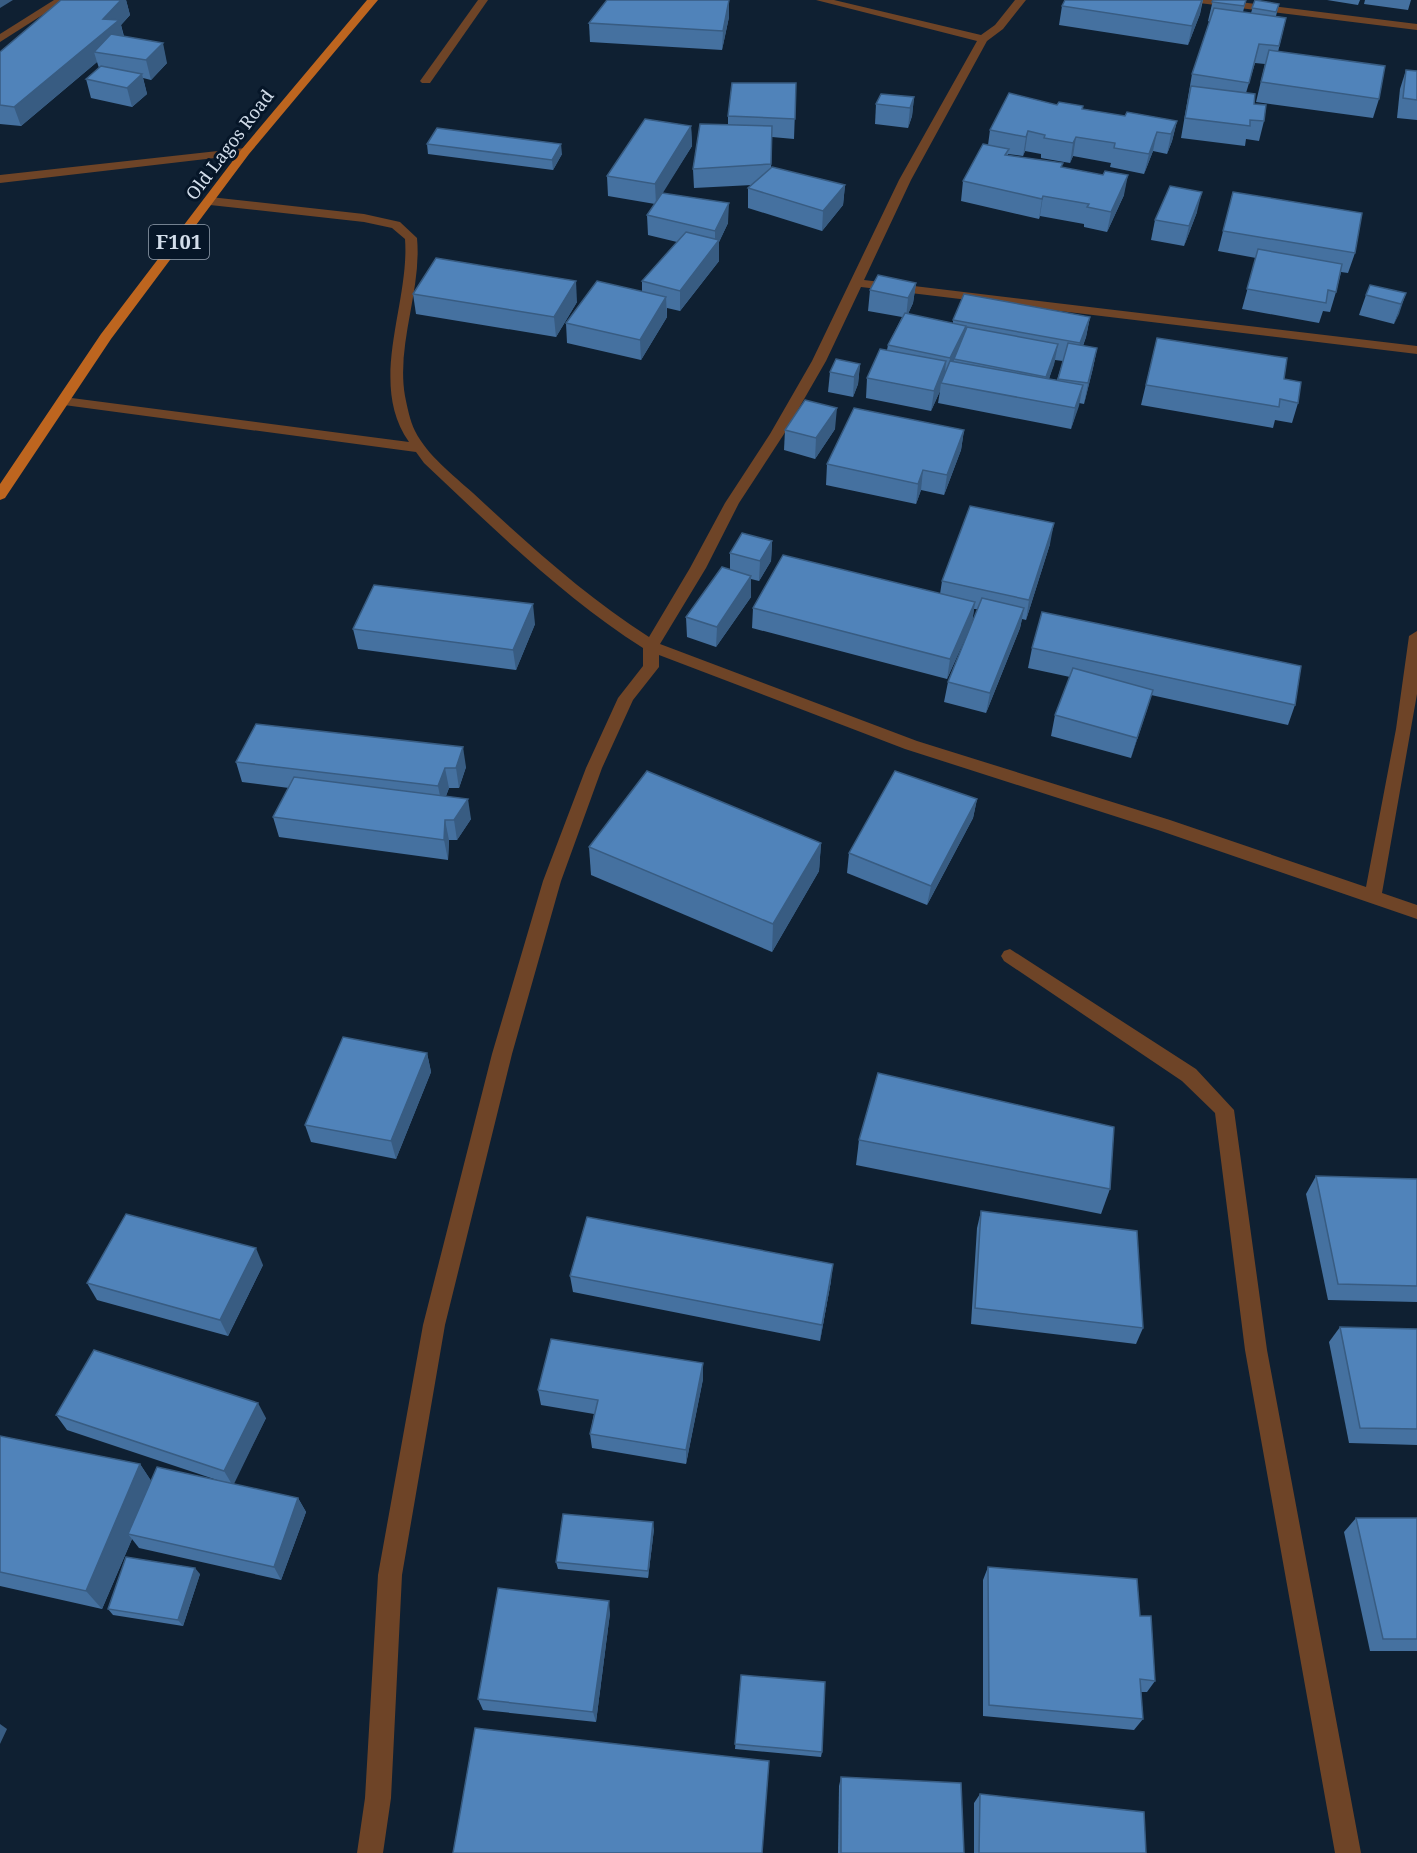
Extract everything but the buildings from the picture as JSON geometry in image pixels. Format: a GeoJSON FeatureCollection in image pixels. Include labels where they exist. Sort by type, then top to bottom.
{"type":"FeatureCollection","features":[{"type":"Feature","properties":{"kind":"main road","name":"Old Lagos Road"},"geometry":{"type":"LineString","coordinates":[[0,495],[106,337],[245,153],[373,0]]}},
{"type":"Feature","properties":{"kind":"street"},"geometry":{"type":"LineString","coordinates":[[0,39],[61,0]]}},
{"type":"Feature","properties":{"kind":"street"},"geometry":{"type":"LineString","coordinates":[[426,81],[483,0]]}},
{"type":"Feature","properties":{"kind":"street"},"geometry":{"type":"LineString","coordinates":[[821,0],[983,39]]}},
{"type":"Feature","properties":{"kind":"street"},"geometry":{"type":"LineString","coordinates":[[370,1853],[378,1798],[390,1575],[434,1325],[502,1054],[552,881],[594,768],[626,698],[651,667],[651,646],[698,568],[732,503],[777,434],[819,361],[859,283],[905,180],[983,39],[999,27],[1020,0]]}},
{"type":"Feature","properties":{"kind":"street"},"geometry":{"type":"LineString","coordinates":[[1199,0],[1417,27]]}},
{"type":"Feature","properties":{"kind":"street"},"geometry":{"type":"LineString","coordinates":[[0,179],[245,153]]}},
{"type":"Feature","properties":{"kind":"street"},"geometry":{"type":"LineString","coordinates":[[210,201],[364,218],[396,225],[411,238],[413,262],[398,359],[398,395],[408,431],[429,460],[508,534],[601,614],[651,646],[911,745],[1164,825],[1417,912]]}},
{"type":"Feature","properties":{"kind":"street"},"geometry":{"type":"LineString","coordinates":[[859,283],[1417,350]]}},
{"type":"Feature","properties":{"kind":"street"},"geometry":{"type":"LineString","coordinates":[[64,401],[421,448]]}},
{"type":"Feature","properties":{"kind":"street"},"geometry":{"type":"LineString","coordinates":[[1373,896],[1404,729],[1417,636]]}},
{"type":"Feature","properties":{"kind":"street"},"geometry":{"type":"LineString","coordinates":[[1010,956],[1189,1075],[1224,1110],[1256,1350],[1348,1853]]}}]}
